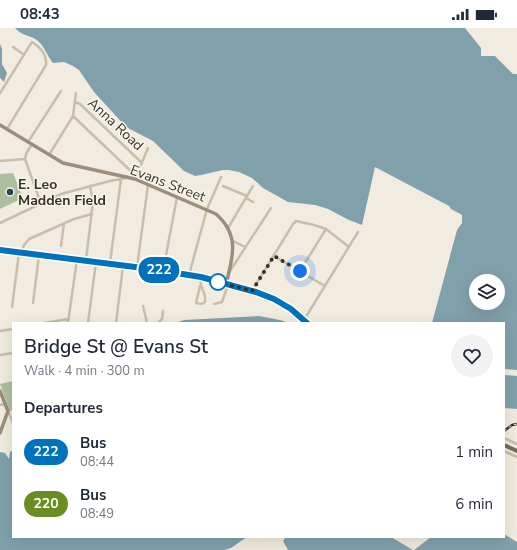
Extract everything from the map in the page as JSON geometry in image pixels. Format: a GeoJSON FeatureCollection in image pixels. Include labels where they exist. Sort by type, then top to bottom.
{"type":"FeatureCollection","features":[{"type":"Feature","properties":{"kind":"main road"},"geometry":{"type":"LineString","coordinates":[[0,250],[189,274],[252,291],[278,301],[306,321]]}},
{"type":"Feature","properties":{"kind":"main road"},"geometry":{"type":"LineString","coordinates":[[505,445],[517,451]]}},
{"type":"Feature","properties":{"kind":"street"},"geometry":{"type":"LineString","coordinates":[[0,93],[23,54],[32,42],[37,45],[43,52],[46,65],[7,129]]}},
{"type":"Feature","properties":{"kind":"street"},"geometry":{"type":"LineString","coordinates":[[13,47],[23,54]]}},
{"type":"Feature","properties":{"kind":"street"},"geometry":{"type":"LineString","coordinates":[[28,142],[61,91]]}},
{"type":"Feature","properties":{"kind":"street"},"geometry":{"type":"LineString","coordinates":[[49,155],[73,116],[76,93]]}},
{"type":"Feature","properties":{"kind":"street","name":"Anna Road"},"geometry":{"type":"LineString","coordinates":[[75,102],[80,104],[142,162]]}},
{"type":"Feature","properties":{"kind":"street"},"geometry":{"type":"LineString","coordinates":[[73,116],[136,177],[148,148]]}},
{"type":"Feature","properties":{"kind":"street","name":"Evans Street"},"geometry":{"type":"LineString","coordinates":[[0,125],[68,165],[129,178],[136,177],[148,184],[207,209],[220,218],[228,228],[232,241],[233,254],[227,284]]}},
{"type":"Feature","properties":{"kind":"street"},"geometry":{"type":"LineString","coordinates":[[32,144],[26,154],[25,159],[41,204]]}},
{"type":"Feature","properties":{"kind":"street"},"geometry":{"type":"LineString","coordinates":[[0,161],[25,159]]}},
{"type":"Feature","properties":{"kind":"street"},"geometry":{"type":"LineString","coordinates":[[0,224],[61,194],[129,178]]}},
{"type":"Feature","properties":{"kind":"street"},"geometry":{"type":"LineString","coordinates":[[189,274],[207,209],[221,178]]}},
{"type":"Feature","properties":{"kind":"street"},"geometry":{"type":"LineString","coordinates":[[110,263],[121,179]]}},
{"type":"Feature","properties":{"kind":"street"},"geometry":{"type":"LineString","coordinates":[[137,267],[148,184]]}},
{"type":"Feature","properties":{"kind":"street"},"geometry":{"type":"LineString","coordinates":[[86,260],[93,198],[90,186]]}},
{"type":"Feature","properties":{"kind":"street"},"geometry":{"type":"LineString","coordinates":[[223,186],[253,202]]}},
{"type":"Feature","properties":{"kind":"street"},"geometry":{"type":"LineString","coordinates":[[228,228],[253,186]]}},
{"type":"Feature","properties":{"kind":"street"},"geometry":{"type":"LineString","coordinates":[[163,271],[177,197]]}},
{"type":"Feature","properties":{"kind":"street"},"geometry":{"type":"LineString","coordinates":[[228,275],[271,208]]}},
{"type":"Feature","properties":{"kind":"street"},"geometry":{"type":"LineString","coordinates":[[12,307],[20,252],[29,239],[64,222],[92,214]]}},
{"type":"Feature","properties":{"kind":"street"},"geometry":{"type":"LineString","coordinates":[[252,291],[296,221],[314,224],[326,229],[349,247]]}},
{"type":"Feature","properties":{"kind":"street"},"geometry":{"type":"LineString","coordinates":[[61,246],[64,222]]}},
{"type":"Feature","properties":{"kind":"street"},"geometry":{"type":"LineString","coordinates":[[300,271],[326,229]]}},
{"type":"Feature","properties":{"kind":"street"},"geometry":{"type":"LineString","coordinates":[[306,321],[325,286],[358,232]]}},
{"type":"Feature","properties":{"kind":"street"},"geometry":{"type":"LineString","coordinates":[[232,241],[245,247]]}},
{"type":"Feature","properties":{"kind":"street"},"geometry":{"type":"LineString","coordinates":[[33,303],[39,254]]}},
{"type":"Feature","properties":{"kind":"street"},"geometry":{"type":"LineString","coordinates":[[274,256],[325,286]]}},
{"type":"Feature","properties":{"kind":"street"},"geometry":{"type":"LineString","coordinates":[[68,322],[77,259]]}},
{"type":"Feature","properties":{"kind":"street"},"geometry":{"type":"LineString","coordinates":[[88,322],[96,262]]}},
{"type":"Feature","properties":{"kind":"street"},"geometry":{"type":"LineString","coordinates":[[116,322],[123,265]]}},
{"type":"Feature","properties":{"kind":"street"},"geometry":{"type":"LineString","coordinates":[[200,286],[206,296],[203,304],[196,303],[201,277]]}},
{"type":"Feature","properties":{"kind":"street"},"geometry":{"type":"LineString","coordinates":[[214,304],[222,302],[227,284]]}},
{"type":"Feature","properties":{"kind":"street"},"geometry":{"type":"LineString","coordinates":[[143,306],[148,322]]}},
{"type":"Feature","properties":{"kind":"street"},"geometry":{"type":"LineString","coordinates":[[159,322],[162,319],[163,311]]}},
{"type":"Feature","properties":{"kind":"street"},"geometry":{"type":"LineString","coordinates":[[50,322],[69,319]]}},
{"type":"Feature","properties":{"kind":"street"},"geometry":{"type":"LineString","coordinates":[[0,331],[12,328]]}},
{"type":"Feature","properties":{"kind":"street"},"geometry":{"type":"LineString","coordinates":[[0,355],[12,353]]}},
{"type":"Feature","properties":{"kind":"street"},"geometry":{"type":"LineString","coordinates":[[0,391],[12,421]]}},
{"type":"Feature","properties":{"kind":"street"},"geometry":{"type":"LineString","coordinates":[[0,405],[5,404]]}},
{"type":"Feature","properties":{"kind":"street"},"geometry":{"type":"LineString","coordinates":[[0,433],[8,411]]}},
{"type":"Feature","properties":{"kind":"street"},"geometry":{"type":"LineString","coordinates":[[505,438],[517,444]]}},
{"type":"Feature","properties":{"kind":"street"},"geometry":{"type":"LineString","coordinates":[[505,451],[517,457]]}},
{"type":"Feature","properties":{"kind":"green space","name":"E. Leo Madden Field"},"geometry":{"type":"Polygon","coordinates":[[[13,173],[23,198],[0,209],[0,174],[13,173]]]}},
{"type":"Feature","properties":{"kind":"green space"},"geometry":{"type":"Polygon","coordinates":[[[12,381],[12,410],[10,411],[0,384],[12,381]]]}},
{"type":"Feature","properties":{"kind":"water"},"geometry":{"type":"Polygon","coordinates":[[[15,28],[465,28],[481,48],[481,56],[495,56],[513,74],[517,74],[517,370],[505,369],[505,322],[432,322],[457,230],[462,223],[462,215],[451,209],[449,206],[375,167],[362,225],[328,209],[315,205],[288,202],[263,188],[252,178],[239,172],[223,170],[195,176],[184,171],[153,141],[126,127],[94,92],[79,70],[64,62],[53,63],[38,41],[17,31],[15,28]]]}},
{"type":"Feature","properties":{"kind":"water"},"geometry":{"type":"Polygon","coordinates":[[[0,44],[2,49],[2,64],[7,73],[4,82],[0,78],[0,44]]]}},
{"type":"Feature","properties":{"kind":"water"},"geometry":{"type":"Polygon","coordinates":[[[259,316],[286,322],[179,322],[184,320],[259,316]]]}},
{"type":"Feature","properties":{"kind":"water"},"geometry":{"type":"Polygon","coordinates":[[[505,375],[517,376],[517,409],[505,408],[505,375]]]}},
{"type":"Feature","properties":{"kind":"water"},"geometry":{"type":"Polygon","coordinates":[[[12,451],[12,538],[246,538],[231,548],[224,550],[0,550],[0,452],[5,453],[9,459],[10,452],[12,451]]]}},
{"type":"Feature","properties":{"kind":"water"},"geometry":{"type":"Polygon","coordinates":[[[505,535],[517,542],[517,550],[414,550],[430,538],[505,538],[505,535]]]}},
{"type":"Feature","properties":{"kind":"water"},"geometry":{"type":"Polygon","coordinates":[[[285,538],[393,538],[413,550],[288,550],[283,541],[285,538]]]}},
{"type":"Feature","properties":{"kind":"railway"},"geometry":{"type":"LineString","coordinates":[[505,430],[512,425],[517,424]]}},
{"type":"Feature","properties":{"kind":"bus line","name":"222"},"geometry":{"type":"LineString","coordinates":[[0,250],[189,274],[256,292],[274,299],[291,309],[306,322]]}},
{"type":"Feature","properties":{"kind":"place","name":"E. Leo Madden Field"},"geometry":{"type":"Point","coordinates":[10,192]}},
{"type":"Feature","properties":{"kind":"route"},"geometry":{"type":"LineString","coordinates":[[218,282],[252,291],[274,256],[300,271]]}}]}
